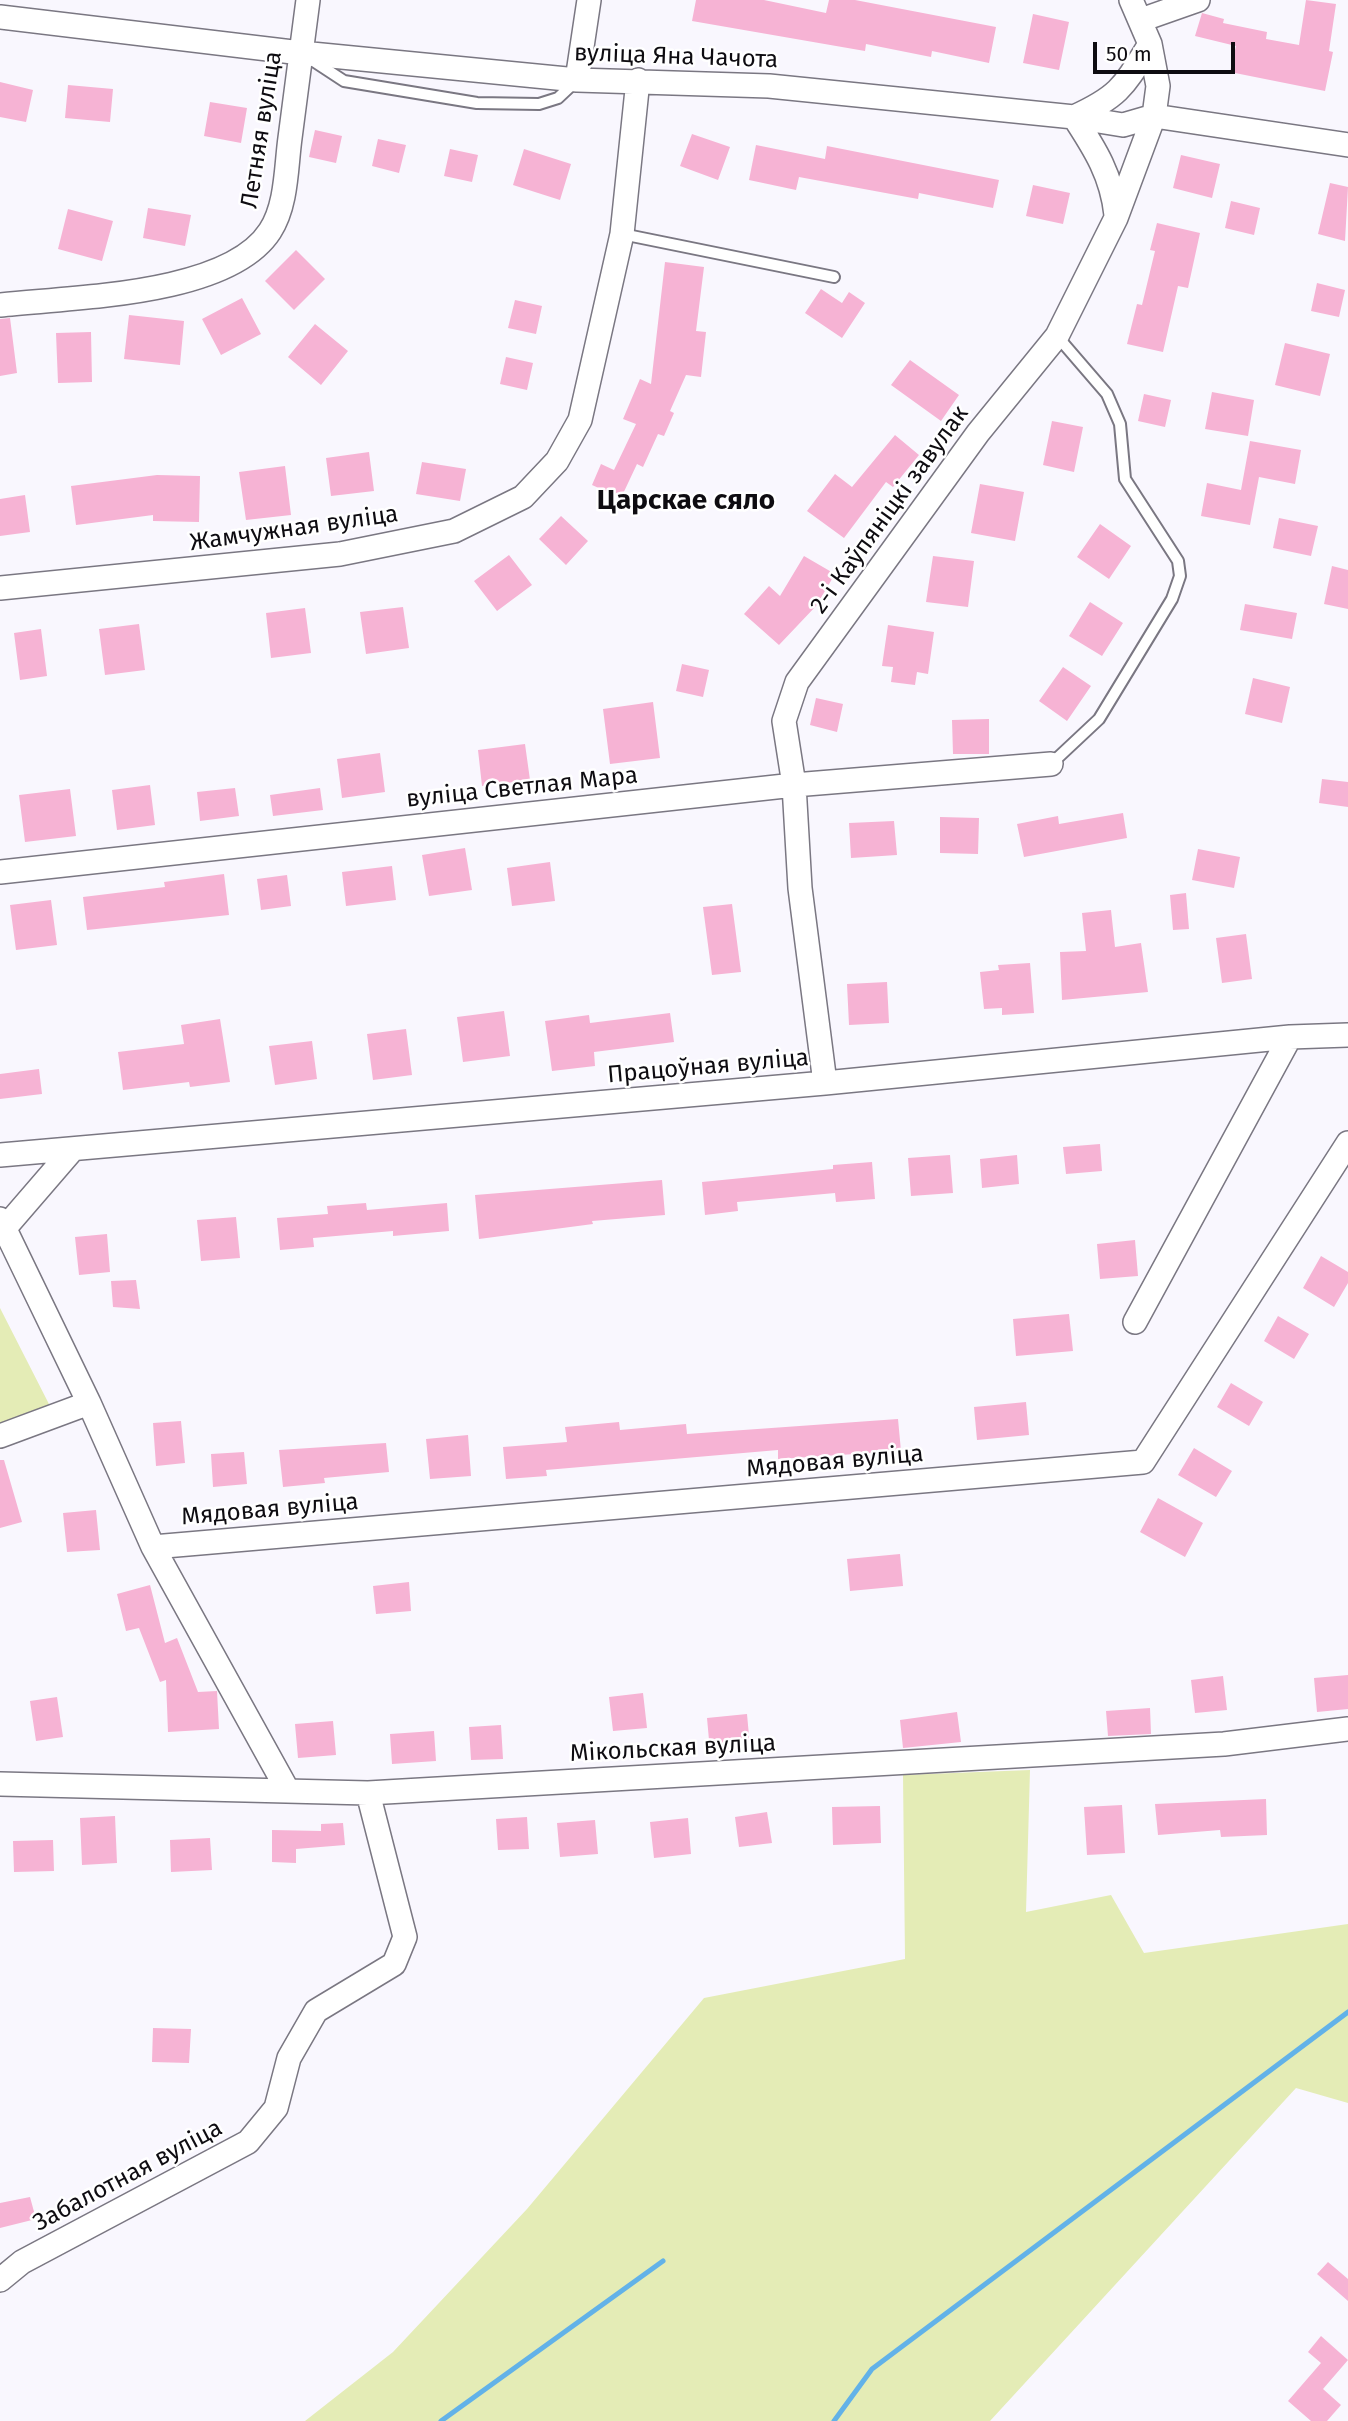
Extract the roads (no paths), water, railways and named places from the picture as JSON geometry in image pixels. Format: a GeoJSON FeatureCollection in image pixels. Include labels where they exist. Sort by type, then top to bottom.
{"type":"FeatureCollection","features":[{"type":"Feature","properties":{"kind":"street","name":"Летняя вуліца"},"geometry":{"type":"LineString","coordinates":[[0,304],[163,287],[203,276],[250,255],[271,230],[283,196],[308,0]]}},
{"type":"Feature","properties":{"kind":"street"},"geometry":{"type":"LineString","coordinates":[[577,80],[589,0]]}},
{"type":"Feature","properties":{"kind":"street"},"geometry":{"type":"LineString","coordinates":[[1136,10],[1198,0]]}},
{"type":"Feature","properties":{"kind":"street","name":"2-і Каўпяніцкі завулак"},"geometry":{"type":"LineString","coordinates":[[825,1083],[800,888],[794,785],[784,721],[797,682],[978,433],[1056,336],[1116,218],[1154,116],[1158,86],[1150,44],[1136,10]]}},
{"type":"Feature","properties":{"kind":"street","name":"вуліца Яна Чачота"},"geometry":{"type":"LineString","coordinates":[[0,17],[301,53],[577,80],[769,86],[1074,117],[1123,125],[1154,116],[1348,145]]}},
{"type":"Feature","properties":{"kind":"street"},"geometry":{"type":"LineString","coordinates":[[1116,218],[1114,194],[1103,162],[1074,117],[1107,102],[1127,81],[1150,44]]}},
{"type":"Feature","properties":{"kind":"street","name":"Жамчужная вуліца"},"geometry":{"type":"LineString","coordinates":[[0,588],[340,554],[454,531],[523,497],[557,461],[580,419],[622,234],[638,80]]}},
{"type":"Feature","properties":{"kind":"street","name":"вуліца Светлая Мара"},"geometry":{"type":"LineString","coordinates":[[0,872],[794,785],[1051,764]]}},
{"type":"Feature","properties":{"kind":"street","name":"Працоўная вуліца"},"geometry":{"type":"LineString","coordinates":[[0,1155],[825,1083],[1290,1037],[1348,1035]]}},
{"type":"Feature","properties":{"kind":"street"},"geometry":{"type":"LineString","coordinates":[[1135,1322],[1290,1037]]}},
{"type":"Feature","properties":{"kind":"street","name":"Мядовая вуліца"},"geometry":{"type":"LineString","coordinates":[[153,1546],[1143,1462],[1348,1143]]}},
{"type":"Feature","properties":{"kind":"street"},"geometry":{"type":"LineString","coordinates":[[73,1149],[2,1224],[89,1403],[153,1546],[288,1791]]}},
{"type":"Feature","properties":{"kind":"street"},"geometry":{"type":"LineString","coordinates":[[0,1436],[89,1403]]}},
{"type":"Feature","properties":{"kind":"street","name":"Мікольская вуліца"},"geometry":{"type":"LineString","coordinates":[[0,1784],[368,1793],[1224,1744],[1348,1729]]}},
{"type":"Feature","properties":{"kind":"street","name":"Забалотная вуліца"},"geometry":{"type":"LineString","coordinates":[[0,2280],[22,2262],[248,2142],[276,2108],[289,2058],[316,2011],[394,1964],[405,1937],[368,1793]]}},
{"type":"Feature","properties":{"kind":"lane"},"geometry":{"type":"LineString","coordinates":[[301,53],[344,81],[477,103],[539,104],[558,98],[577,80]]}},
{"type":"Feature","properties":{"kind":"lane"},"geometry":{"type":"LineString","coordinates":[[622,234],[834,277]]}},
{"type":"Feature","properties":{"kind":"lane"},"geometry":{"type":"LineString","coordinates":[[1051,764],[1099,719],[1172,599],[1180,576],[1178,561],[1125,479],[1120,425],[1107,394],[1056,336]]}},
{"type":"Feature","properties":{"kind":"waterway"},"geometry":{"type":"LineString","coordinates":[[834,2421],[872,2369],[1348,2012]]}},
{"type":"Feature","properties":{"kind":"waterway"},"geometry":{"type":"LineString","coordinates":[[441,2421],[663,2261]]}},
{"type":"Feature","properties":{"kind":"district","name":"Царскае сяло"},"geometry":{"type":"Point","coordinates":[686,501]}}]}
